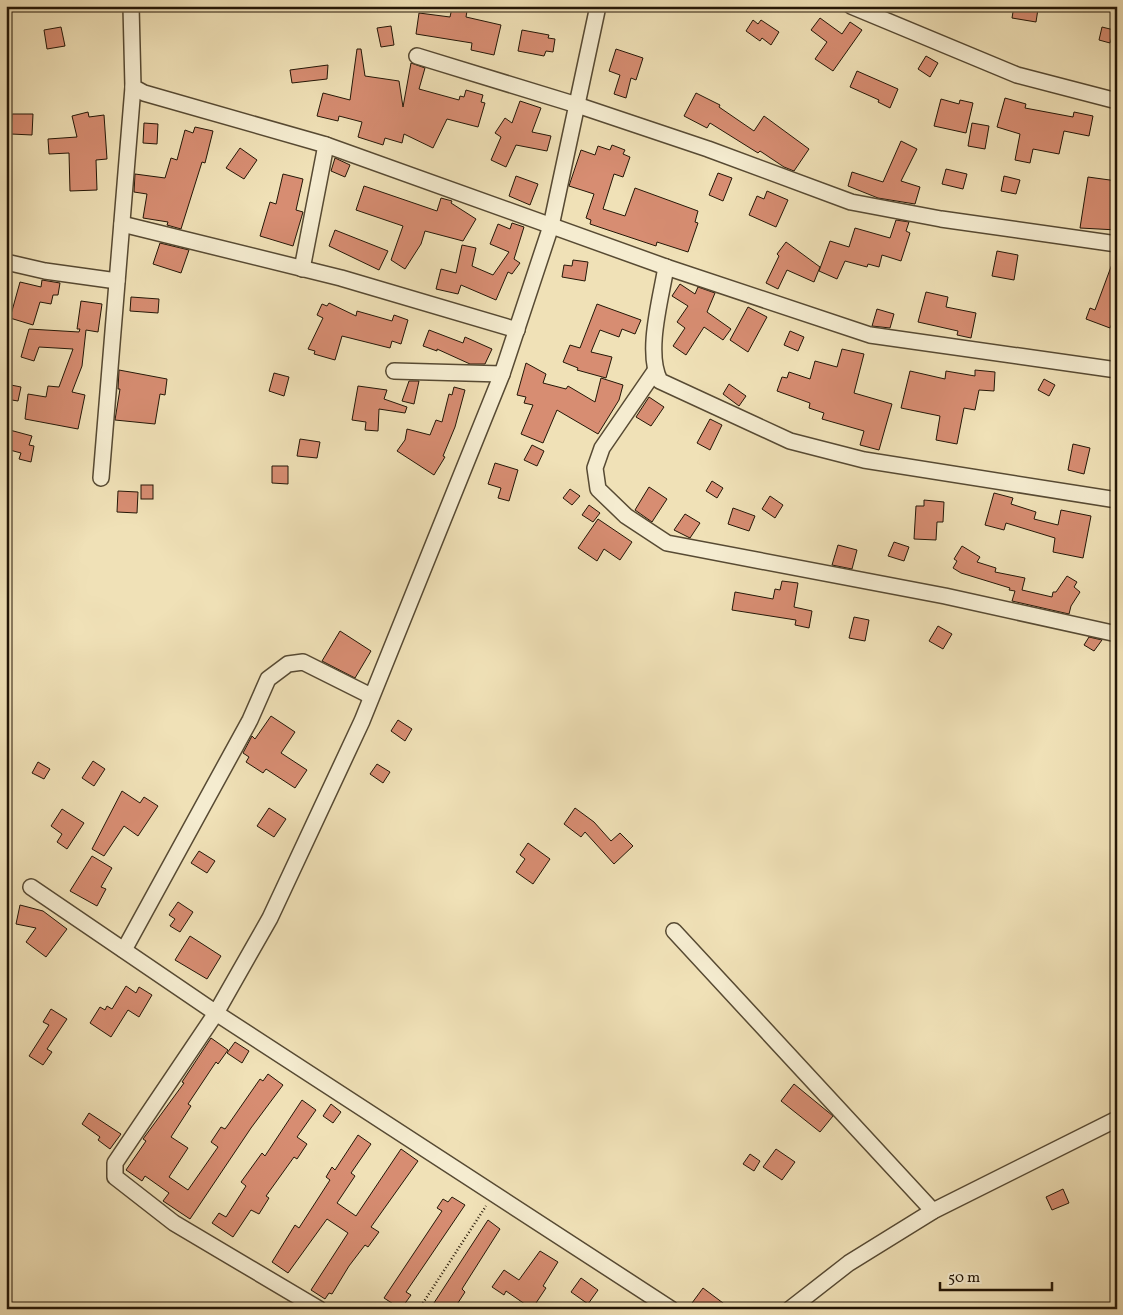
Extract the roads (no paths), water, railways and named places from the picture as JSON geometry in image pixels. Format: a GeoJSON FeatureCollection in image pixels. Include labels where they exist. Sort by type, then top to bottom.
{"type":"FeatureCollection","features":[{"type":"Feature","properties":{"kind":"street"},"geometry":{"type":"LineString","coordinates":[[101,478],[133,87],[131,6]]}},
{"type":"Feature","properties":{"kind":"street"},"geometry":{"type":"LineString","coordinates":[[319,1309],[174,1223],[115,1177],[115,1163],[216,1013],[270,918],[371,696],[502,374],[551,226],[598,6]]}},
{"type":"Feature","properties":{"kind":"street"},"geometry":{"type":"LineString","coordinates":[[851,6],[1017,75],[1117,101]]}},
{"type":"Feature","properties":{"kind":"street"},"geometry":{"type":"LineString","coordinates":[[417,56],[577,105],[708,149],[852,202],[941,219],[1117,244]]}},
{"type":"Feature","properties":{"kind":"street"},"geometry":{"type":"LineString","coordinates":[[133,87],[144,94],[326,145],[551,226],[870,335],[1117,370]]}},
{"type":"Feature","properties":{"kind":"street"},"geometry":{"type":"LineString","coordinates":[[302,268],[326,145]]}},
{"type":"Feature","properties":{"kind":"street"},"geometry":{"type":"LineString","coordinates":[[122,224],[302,268],[516,330]]}},
{"type":"Feature","properties":{"kind":"street"},"geometry":{"type":"LineString","coordinates":[[6,262],[45,271],[117,281]]}},
{"type":"Feature","properties":{"kind":"street"},"geometry":{"type":"LineString","coordinates":[[666,266],[653,352],[655,371],[660,381],[790,441],[864,460],[1117,500]]}},
{"type":"Feature","properties":{"kind":"street"},"geometry":{"type":"LineString","coordinates":[[394,371],[502,374]]}},
{"type":"Feature","properties":{"kind":"street"},"geometry":{"type":"LineString","coordinates":[[655,371],[602,448],[595,468],[598,489],[626,516],[667,544],[945,596],[1117,634]]}},
{"type":"Feature","properties":{"kind":"street"},"geometry":{"type":"LineString","coordinates":[[124,950],[250,720],[268,680],[288,664],[303,662],[371,696]]}},
{"type":"Feature","properties":{"kind":"street"},"geometry":{"type":"LineString","coordinates":[[31,887],[216,1013],[670,1309]]}},
{"type":"Feature","properties":{"kind":"street"},"geometry":{"type":"LineString","coordinates":[[674,931],[933,1211]]}},
{"type":"Feature","properties":{"kind":"street"},"geometry":{"type":"LineString","coordinates":[[790,1309],[849,1264],[933,1211],[1117,1119]]}}]}
